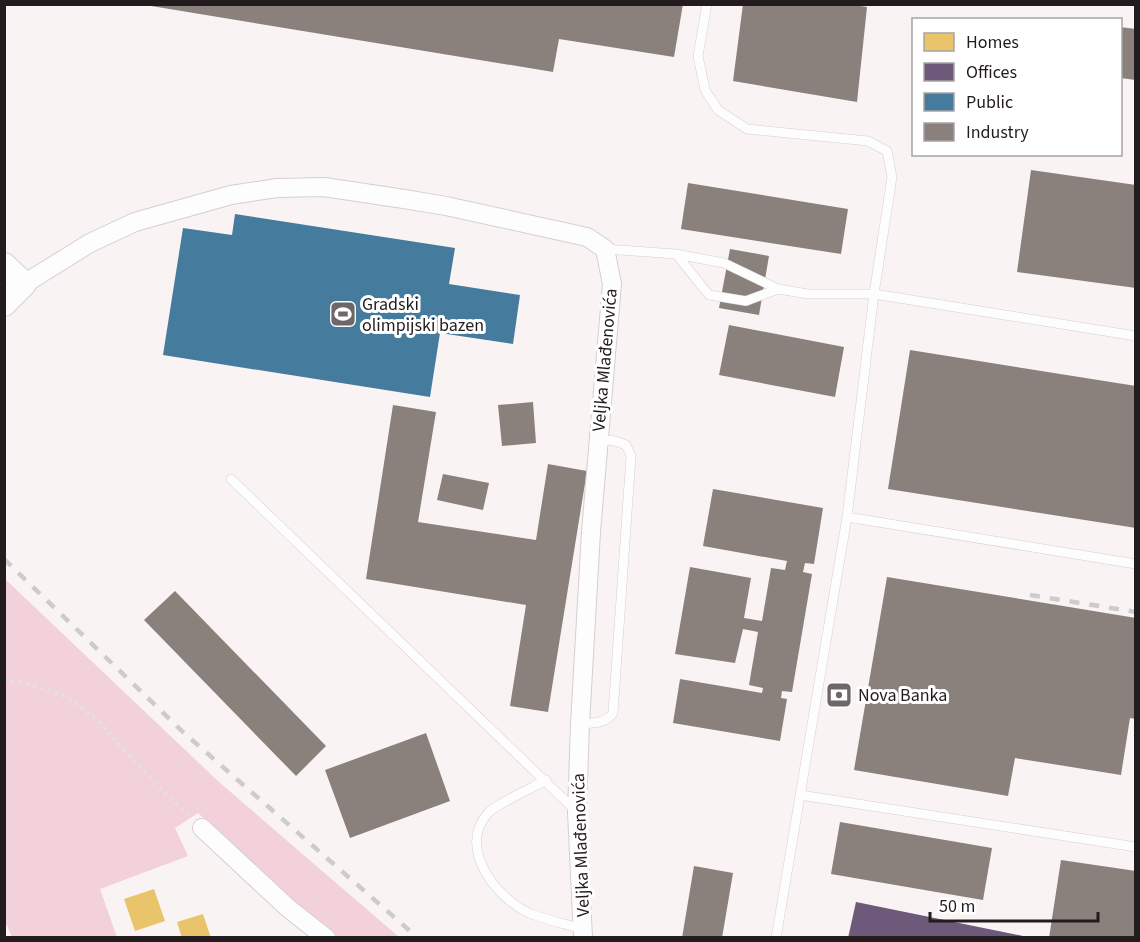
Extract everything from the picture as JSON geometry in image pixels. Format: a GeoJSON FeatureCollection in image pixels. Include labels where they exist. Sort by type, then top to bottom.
{"type":"FeatureCollection","features":[{"type":"Feature","properties":{"kind":"street"},"geometry":{"type":"LineString","coordinates":[[4,304],[24,284],[90,243],[135,222],[231,195],[277,188],[324,187],[446,206],[587,237],[605,249]]}},
{"type":"Feature","properties":{"kind":"street","name":"Veljka Mlađenovića"},"geometry":{"type":"LineString","coordinates":[[583,933],[577,812],[580,724],[598,440],[612,284],[605,249]]}},
{"type":"Feature","properties":{"kind":"street"},"geometry":{"type":"LineString","coordinates":[[4,265],[24,284]]}},
{"type":"Feature","properties":{"kind":"street"},"geometry":{"type":"LineString","coordinates":[[202,828],[288,908],[326,938]]}},
{"type":"Feature","properties":{"kind":"lane"},"geometry":{"type":"LineString","coordinates":[[706,4],[698,57],[705,90],[718,110],[747,129],[868,141],[887,152],[892,177],[874,294],[847,517],[776,938]]}},
{"type":"Feature","properties":{"kind":"lane"},"geometry":{"type":"LineString","coordinates":[[605,249],[676,254],[724,262],[778,289],[808,294],[874,294],[1136,336]]}},
{"type":"Feature","properties":{"kind":"lane"},"geometry":{"type":"LineString","coordinates":[[676,254],[709,295],[746,301],[778,289]]}},
{"type":"Feature","properties":{"kind":"lane"},"geometry":{"type":"LineString","coordinates":[[580,724],[602,722],[609,719],[613,713],[632,456],[626,445],[615,441],[598,440]]}},
{"type":"Feature","properties":{"kind":"lane"},"geometry":{"type":"LineString","coordinates":[[231,478],[577,812]]}},
{"type":"Feature","properties":{"kind":"lane"},"geometry":{"type":"LineString","coordinates":[[847,517],[1136,564]]}},
{"type":"Feature","properties":{"kind":"lane"},"geometry":{"type":"LineString","coordinates":[[546,780],[489,812],[480,828],[476,844],[478,860],[485,874],[502,893],[528,913],[583,933]]}},
{"type":"Feature","properties":{"kind":"lane"},"geometry":{"type":"LineString","coordinates":[[800,795],[1136,847]]}},
{"type":"Feature","properties":{"kind":"path"},"geometry":{"type":"LineString","coordinates":[[4,681],[26,684],[67,697],[96,719],[160,789],[202,828]]}},
{"type":"Feature","properties":{"kind":"shaded area"},"geometry":{"type":"Polygon","coordinates":[[[4,578],[219,782],[399,937],[338,937],[310,917],[198,813],[175,828],[188,856],[100,889],[117,937],[12,937],[4,919],[4,578]]]}},
{"type":"Feature","properties":{"kind":"building: Homes"},"geometry":{"type":"Polygon","coordinates":[[[154,889],[165,921],[135,931],[124,899],[154,889]]]}},
{"type":"Feature","properties":{"kind":"building: Homes"},"geometry":{"type":"Polygon","coordinates":[[[203,914],[211,938],[182,938],[177,922],[203,914]]]}},
{"type":"Feature","properties":{"kind":"building: Offices"},"geometry":{"type":"Polygon","coordinates":[[[856,902],[1023,936],[1023,938],[848,938],[856,902]]]}},
{"type":"Feature","properties":{"kind":"building: Public","name":"Gradski olimpijski bazen"},"geometry":{"type":"Polygon","coordinates":[[[235,214],[455,248],[449,284],[520,295],[513,344],[440,333],[430,397],[163,355],[183,228],[232,235],[235,214]]]}},
{"type":"Feature","properties":{"kind":"building: Industry"},"geometry":{"type":"Polygon","coordinates":[[[139,4],[683,4],[674,57],[559,39],[553,72],[139,4]]]}},
{"type":"Feature","properties":{"kind":"building: Industry"},"geometry":{"type":"Polygon","coordinates":[[[743,4],[848,4],[867,7],[857,102],[733,81],[743,4]]]}},
{"type":"Feature","properties":{"kind":"building: Industry"},"geometry":{"type":"Polygon","coordinates":[[[1122,27],[1136,29],[1136,80],[1122,78],[1122,27]]]}},
{"type":"Feature","properties":{"kind":"building: Industry"},"geometry":{"type":"Polygon","coordinates":[[[1031,170],[1136,185],[1136,288],[1017,272],[1031,170]]]}},
{"type":"Feature","properties":{"kind":"building: Industry"},"geometry":{"type":"Polygon","coordinates":[[[688,183],[848,209],[841,254],[681,229],[688,183]]]}},
{"type":"Feature","properties":{"kind":"building: Industry"},"geometry":{"type":"Polygon","coordinates":[[[730,249],[769,256],[759,315],[719,308],[730,249]]]}},
{"type":"Feature","properties":{"kind":"building: Industry"},"geometry":{"type":"Polygon","coordinates":[[[729,325],[844,347],[835,397],[719,375],[729,325]]]}},
{"type":"Feature","properties":{"kind":"building: Industry"},"geometry":{"type":"Polygon","coordinates":[[[910,350],[1136,386],[1136,528],[888,489],[910,350]]]}},
{"type":"Feature","properties":{"kind":"building: Industry"},"geometry":{"type":"Polygon","coordinates":[[[533,402],[536,443],[502,446],[498,405],[533,402]]]}},
{"type":"Feature","properties":{"kind":"building: Industry"},"geometry":{"type":"Polygon","coordinates":[[[393,405],[436,412],[418,522],[536,540],[548,464],[587,471],[548,712],[510,706],[526,605],[366,579],[393,405]]]}},
{"type":"Feature","properties":{"kind":"building: Industry"},"geometry":{"type":"Polygon","coordinates":[[[443,474],[489,483],[483,510],[437,500],[443,474]]]}},
{"type":"Feature","properties":{"kind":"building: Industry"},"geometry":{"type":"Polygon","coordinates":[[[713,489],[823,508],[814,564],[805,563],[803,572],[812,574],[792,692],[782,691],[781,698],[787,699],[780,741],[673,723],[680,679],[762,693],[763,688],[749,685],[758,632],[743,629],[735,663],[675,654],[690,567],[751,578],[744,618],[762,621],[771,568],[785,570],[787,561],[703,546],[713,489]]]}},
{"type":"Feature","properties":{"kind":"building: Industry"},"geometry":{"type":"Polygon","coordinates":[[[887,577],[1136,618],[1136,719],[1130,718],[1121,775],[1015,758],[1008,796],[854,770],[887,577]]]}},
{"type":"Feature","properties":{"kind":"building: Industry"},"geometry":{"type":"Polygon","coordinates":[[[175,591],[326,746],[296,776],[144,620],[175,591]]]}},
{"type":"Feature","properties":{"kind":"building: Industry"},"geometry":{"type":"Polygon","coordinates":[[[426,733],[450,801],[350,838],[325,770],[426,733]]]}},
{"type":"Feature","properties":{"kind":"building: Industry"},"geometry":{"type":"Polygon","coordinates":[[[840,822],[992,848],[983,900],[831,874],[840,822]]]}},
{"type":"Feature","properties":{"kind":"building: Industry"},"geometry":{"type":"Polygon","coordinates":[[[1061,860],[1136,871],[1136,938],[1049,938],[1061,860]]]}},
{"type":"Feature","properties":{"kind":"building: Industry"},"geometry":{"type":"Polygon","coordinates":[[[694,866],[733,873],[722,938],[682,938],[694,866]]]}},
{"type":"Feature","properties":{"kind":"railway"},"geometry":{"type":"LineString","coordinates":[[4,559],[183,732],[418,938]]}},
{"type":"Feature","properties":{"kind":"railway"},"geometry":{"type":"LineString","coordinates":[[1030,595],[1136,612]]}},
{"type":"Feature","properties":{"kind":"place","name":"Gradski olimpijski bazen"},"geometry":{"type":"Point","coordinates":[343,314]}},
{"type":"Feature","properties":{"kind":"place","name":"Nova Banka"},"geometry":{"type":"Point","coordinates":[839,695]}}]}
